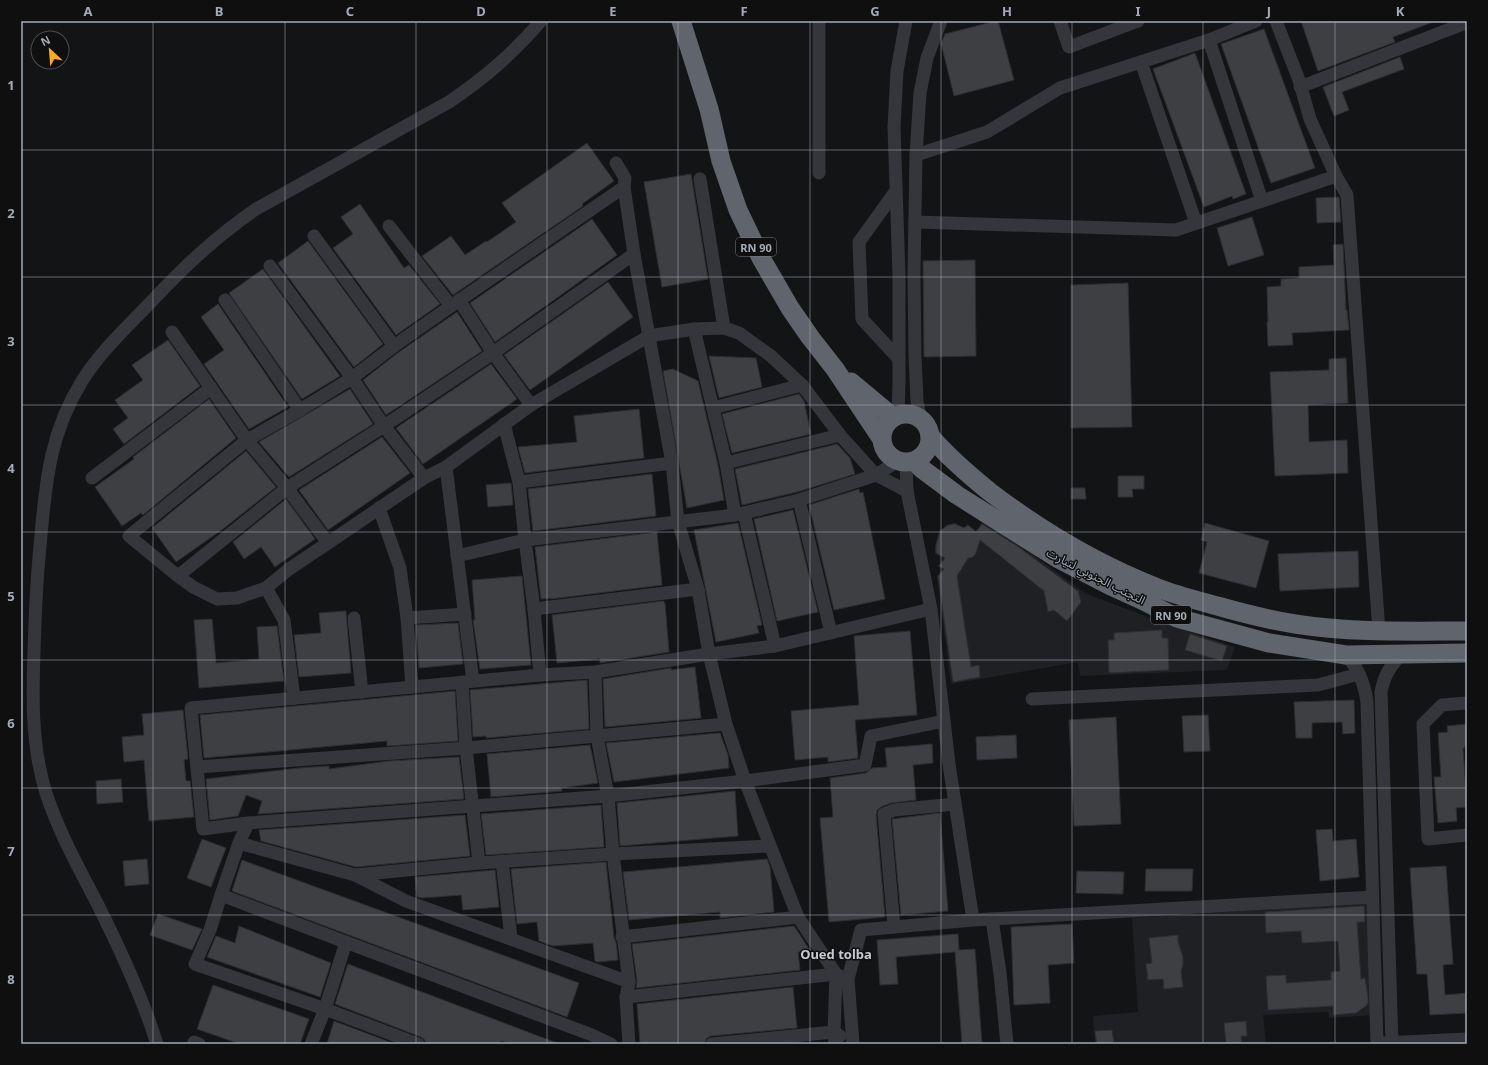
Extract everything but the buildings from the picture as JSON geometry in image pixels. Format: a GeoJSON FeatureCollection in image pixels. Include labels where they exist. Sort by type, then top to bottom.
{"type":"FeatureCollection","features":[{"type":"Feature","properties":{"kind":"highway","name":"RN 90"},"geometry":{"type":"LineString","coordinates":[[681,21],[709,109]]}},
{"type":"Feature","properties":{"kind":"highway","name":"RN 90"},"geometry":{"type":"LineString","coordinates":[[694,21],[709,109],[721,161],[741,217],[761,258],[790,308],[810,338],[835,370],[881,438]]}},
{"type":"Feature","properties":{"kind":"highway","name":"RN 90"},"geometry":{"type":"LineString","coordinates":[[835,370],[895,416]]}},
{"type":"Feature","properties":{"kind":"highway"},"geometry":{"type":"LineString","coordinates":[[905,413],[920,417],[929,429],[930,436],[928,449],[924,454],[906,462],[892,458],[882,446],[881,438],[884,426],[895,416],[905,413]]}},
{"type":"Feature","properties":{"kind":"highway","name":"التجنب الجنوبي لتيارت"},"geometry":{"type":"LineString","coordinates":[[930,436],[967,474],[1014,510],[1077,549],[1158,588],[1260,618],[1296,624],[1345,630],[1467,631]]}},
{"type":"Feature","properties":{"kind":"highway","name":"التجنب الجنوبي لتيارت"},"geometry":{"type":"LineString","coordinates":[[906,462],[922,469],[957,495],[1057,558],[1108,585],[1177,618],[1269,643],[1346,655],[1467,653]]}},
{"type":"Feature","properties":{"kind":"street"},"geometry":{"type":"LineString","coordinates":[[157,1044],[121,953],[61,833],[45,790],[36,745],[33,699],[36,590],[45,486],[50,459],[58,432],[79,387],[98,359],[187,264],[204,249],[256,209],[449,102],[476,84],[523,42],[541,21]]}},
{"type":"Feature","properties":{"kind":"street"},"geometry":{"type":"LineString","coordinates":[[819,21],[819,173]]}},
{"type":"Feature","properties":{"kind":"street"},"geometry":{"type":"LineString","coordinates":[[895,416],[899,359],[899,275],[894,127],[898,71],[906,21]]}},
{"type":"Feature","properties":{"kind":"street"},"geometry":{"type":"LineString","coordinates":[[920,417],[917,400],[915,356],[916,155],[920,93],[927,58],[941,21]]}},
{"type":"Feature","properties":{"kind":"street"},"geometry":{"type":"LineString","coordinates":[[1060,21],[1069,47],[1138,21]]}},
{"type":"Feature","properties":{"kind":"street"},"geometry":{"type":"LineString","coordinates":[[916,155],[987,132],[1060,88],[1209,40],[1256,21]]}},
{"type":"Feature","properties":{"kind":"street"},"geometry":{"type":"LineString","coordinates":[[1276,21],[1310,119],[1336,176],[1347,195],[1379,631]]}},
{"type":"Feature","properties":{"kind":"street"},"geometry":{"type":"LineString","coordinates":[[1300,87],[1463,24]]}},
{"type":"Feature","properties":{"kind":"street"},"geometry":{"type":"LineString","coordinates":[[1209,40],[1262,201]]}},
{"type":"Feature","properties":{"kind":"street"},"geometry":{"type":"LineString","coordinates":[[1141,62],[1196,223]]}},
{"type":"Feature","properties":{"kind":"street"},"geometry":{"type":"LineString","coordinates":[[616,163],[625,178],[624,187],[634,254],[672,463],[678,522],[698,589],[709,654],[726,724],[745,781],[798,917],[836,974],[835,1038]]}},
{"type":"Feature","properties":{"kind":"street"},"geometry":{"type":"LineString","coordinates":[[915,222],[1176,230],[1336,176]]}},
{"type":"Feature","properties":{"kind":"street"},"geometry":{"type":"LineString","coordinates":[[700,179],[724,328]]}},
{"type":"Feature","properties":{"kind":"street"},"geometry":{"type":"LineString","coordinates":[[624,187],[455,303],[352,378],[247,440],[129,536],[178,576],[194,587],[217,599],[236,598],[266,588],[289,569],[424,478],[446,467],[531,405],[649,336],[694,329],[724,328],[738,333],[771,356],[802,385],[840,435],[876,475],[907,491]]}},
{"type":"Feature","properties":{"kind":"street"},"geometry":{"type":"LineString","coordinates":[[896,192],[859,242],[862,320],[899,359]]}},
{"type":"Feature","properties":{"kind":"street"},"geometry":{"type":"LineString","coordinates":[[389,226],[455,303],[531,405]]}},
{"type":"Feature","properties":{"kind":"street"},"geometry":{"type":"LineString","coordinates":[[314,236],[394,346]]}},
{"type":"Feature","properties":{"kind":"street"},"geometry":{"type":"LineString","coordinates":[[178,576],[287,488],[384,426],[493,353],[634,254]]}},
{"type":"Feature","properties":{"kind":"street"},"geometry":{"type":"LineString","coordinates":[[270,266],[352,378],[384,426],[424,478]]}},
{"type":"Feature","properties":{"kind":"street"},"geometry":{"type":"LineString","coordinates":[[224,300],[300,410]]}},
{"type":"Feature","properties":{"kind":"street"},"geometry":{"type":"LineString","coordinates":[[694,329],[726,463],[775,646]]}},
{"type":"Feature","properties":{"kind":"street"},"geometry":{"type":"LineString","coordinates":[[172,332],[247,440],[287,488],[328,543]]}},
{"type":"Feature","properties":{"kind":"street"},"geometry":{"type":"LineString","coordinates":[[713,408],[802,385]]}},
{"type":"Feature","properties":{"kind":"street"},"geometry":{"type":"LineString","coordinates":[[92,478],[211,388]]}},
{"type":"Feature","properties":{"kind":"street"},"geometry":{"type":"LineString","coordinates":[[504,424],[519,482],[524,540],[534,609],[540,675]]}},
{"type":"Feature","properties":{"kind":"street"},"geometry":{"type":"LineString","coordinates":[[726,463],[840,435]]}},
{"type":"Feature","properties":{"kind":"street"},"geometry":{"type":"LineString","coordinates":[[457,556],[524,540],[740,514],[799,500],[876,475],[906,462],[907,491],[930,609],[955,804],[973,920]]}},
{"type":"Feature","properties":{"kind":"street"},"geometry":{"type":"LineString","coordinates":[[519,482],[672,463]]}},
{"type":"Feature","properties":{"kind":"street"},"geometry":{"type":"LineString","coordinates":[[446,467],[465,614],[468,682],[466,748],[479,862]]}},
{"type":"Feature","properties":{"kind":"street"},"geometry":{"type":"LineString","coordinates":[[799,500],[831,633]]}},
{"type":"Feature","properties":{"kind":"street"},"geometry":{"type":"LineString","coordinates":[[380,508],[400,568],[407,618],[412,687]]}},
{"type":"Feature","properties":{"kind":"street"},"geometry":{"type":"LineString","coordinates":[[266,588],[284,620],[294,698]]}},
{"type":"Feature","properties":{"kind":"street"},"geometry":{"type":"LineString","coordinates":[[534,609],[698,589]]}},
{"type":"Feature","properties":{"kind":"street"},"geometry":{"type":"LineString","coordinates":[[930,609],[775,646],[709,654],[595,672],[540,675],[191,708],[203,829],[248,823],[608,796],[745,781],[864,765],[871,736],[944,721]]}},
{"type":"Feature","properties":{"kind":"street"},"geometry":{"type":"LineString","coordinates":[[407,618],[465,614]]}},
{"type":"Feature","properties":{"kind":"street"},"geometry":{"type":"LineString","coordinates":[[354,618],[362,692]]}},
{"type":"Feature","properties":{"kind":"street"},"geometry":{"type":"LineString","coordinates":[[1392,1043],[1381,692],[1383,684],[1393,663],[1404,653]]}},
{"type":"Feature","properties":{"kind":"street"},"geometry":{"type":"LineString","coordinates":[[1346,655],[1359,674],[1365,688],[1367,703],[1376,1044],[1467,1039]]}},
{"type":"Feature","properties":{"kind":"street"},"geometry":{"type":"LineString","coordinates":[[595,672],[597,736],[608,796],[622,937],[629,982],[626,997],[629,1044]]}},
{"type":"Feature","properties":{"kind":"street"},"geometry":{"type":"LineString","coordinates":[[1032,699],[1318,685],[1359,674]]}},
{"type":"Feature","properties":{"kind":"street"},"geometry":{"type":"LineString","coordinates":[[1467,703],[1442,705],[1423,724],[1428,839],[1467,835]]}},
{"type":"Feature","properties":{"kind":"street"},"geometry":{"type":"LineString","coordinates":[[196,767],[466,748],[726,724]]}},
{"type":"Feature","properties":{"kind":"street"},"geometry":{"type":"LineString","coordinates":[[894,927],[884,814],[894,810],[955,804]]}},
{"type":"Feature","properties":{"kind":"street"},"geometry":{"type":"LineString","coordinates":[[248,823],[239,843],[210,930],[195,964],[325,1009],[418,1044]]}},
{"type":"Feature","properties":{"kind":"street"},"geometry":{"type":"LineString","coordinates":[[239,843],[355,875],[406,901],[629,982]]}},
{"type":"Feature","properties":{"kind":"street"},"geometry":{"type":"LineString","coordinates":[[355,875],[479,862],[770,846]]}},
{"type":"Feature","properties":{"kind":"street"},"geometry":{"type":"LineString","coordinates":[[502,861],[511,938]]}},
{"type":"Feature","properties":{"kind":"street"},"geometry":{"type":"LineString","coordinates":[[221,895],[592,1035],[611,1044]]}},
{"type":"Feature","properties":{"kind":"street"},"geometry":{"type":"LineString","coordinates":[[712,1044],[835,1038],[853,1044],[848,979],[861,930],[973,920],[1372,898]]}},
{"type":"Feature","properties":{"kind":"street"},"geometry":{"type":"LineString","coordinates":[[622,937],[798,917]]}},
{"type":"Feature","properties":{"kind":"street"},"geometry":{"type":"LineString","coordinates":[[992,919],[1000,973],[1007,1044]]}},
{"type":"Feature","properties":{"kind":"street"},"geometry":{"type":"LineString","coordinates":[[311,1044],[325,1009],[346,942]]}},
{"type":"Feature","properties":{"kind":"street"},"geometry":{"type":"LineString","coordinates":[[626,997],[836,974],[848,979]]}},
{"type":"Feature","properties":{"kind":"street"},"geometry":{"type":"LineString","coordinates":[[194,1044],[194,1042],[199,1044]]}},
{"type":"Feature","properties":{"kind":"shaded area"},"geometry":{"type":"Polygon","coordinates":[[[984,519],[1085,593],[1150,618],[1235,647],[1227,670],[1080,676],[1078,662],[951,684],[937,576],[943,569],[937,566],[944,559],[935,554],[935,546],[939,531],[947,525],[955,523],[964,528],[968,524],[976,531],[984,519]]]}},
{"type":"Feature","properties":{"kind":"shaded area"},"geometry":{"type":"Polygon","coordinates":[[[1366,903],[1375,1015],[1329,1018],[1328,1012],[1263,1015],[1266,1044],[1095,1044],[1093,1016],[1138,1012],[1132,918],[1366,903]]]}},
{"type":"Feature","properties":{"kind":"district","name":"Oued tolba"},"geometry":{"type":"Point","coordinates":[836,954]}}]}
